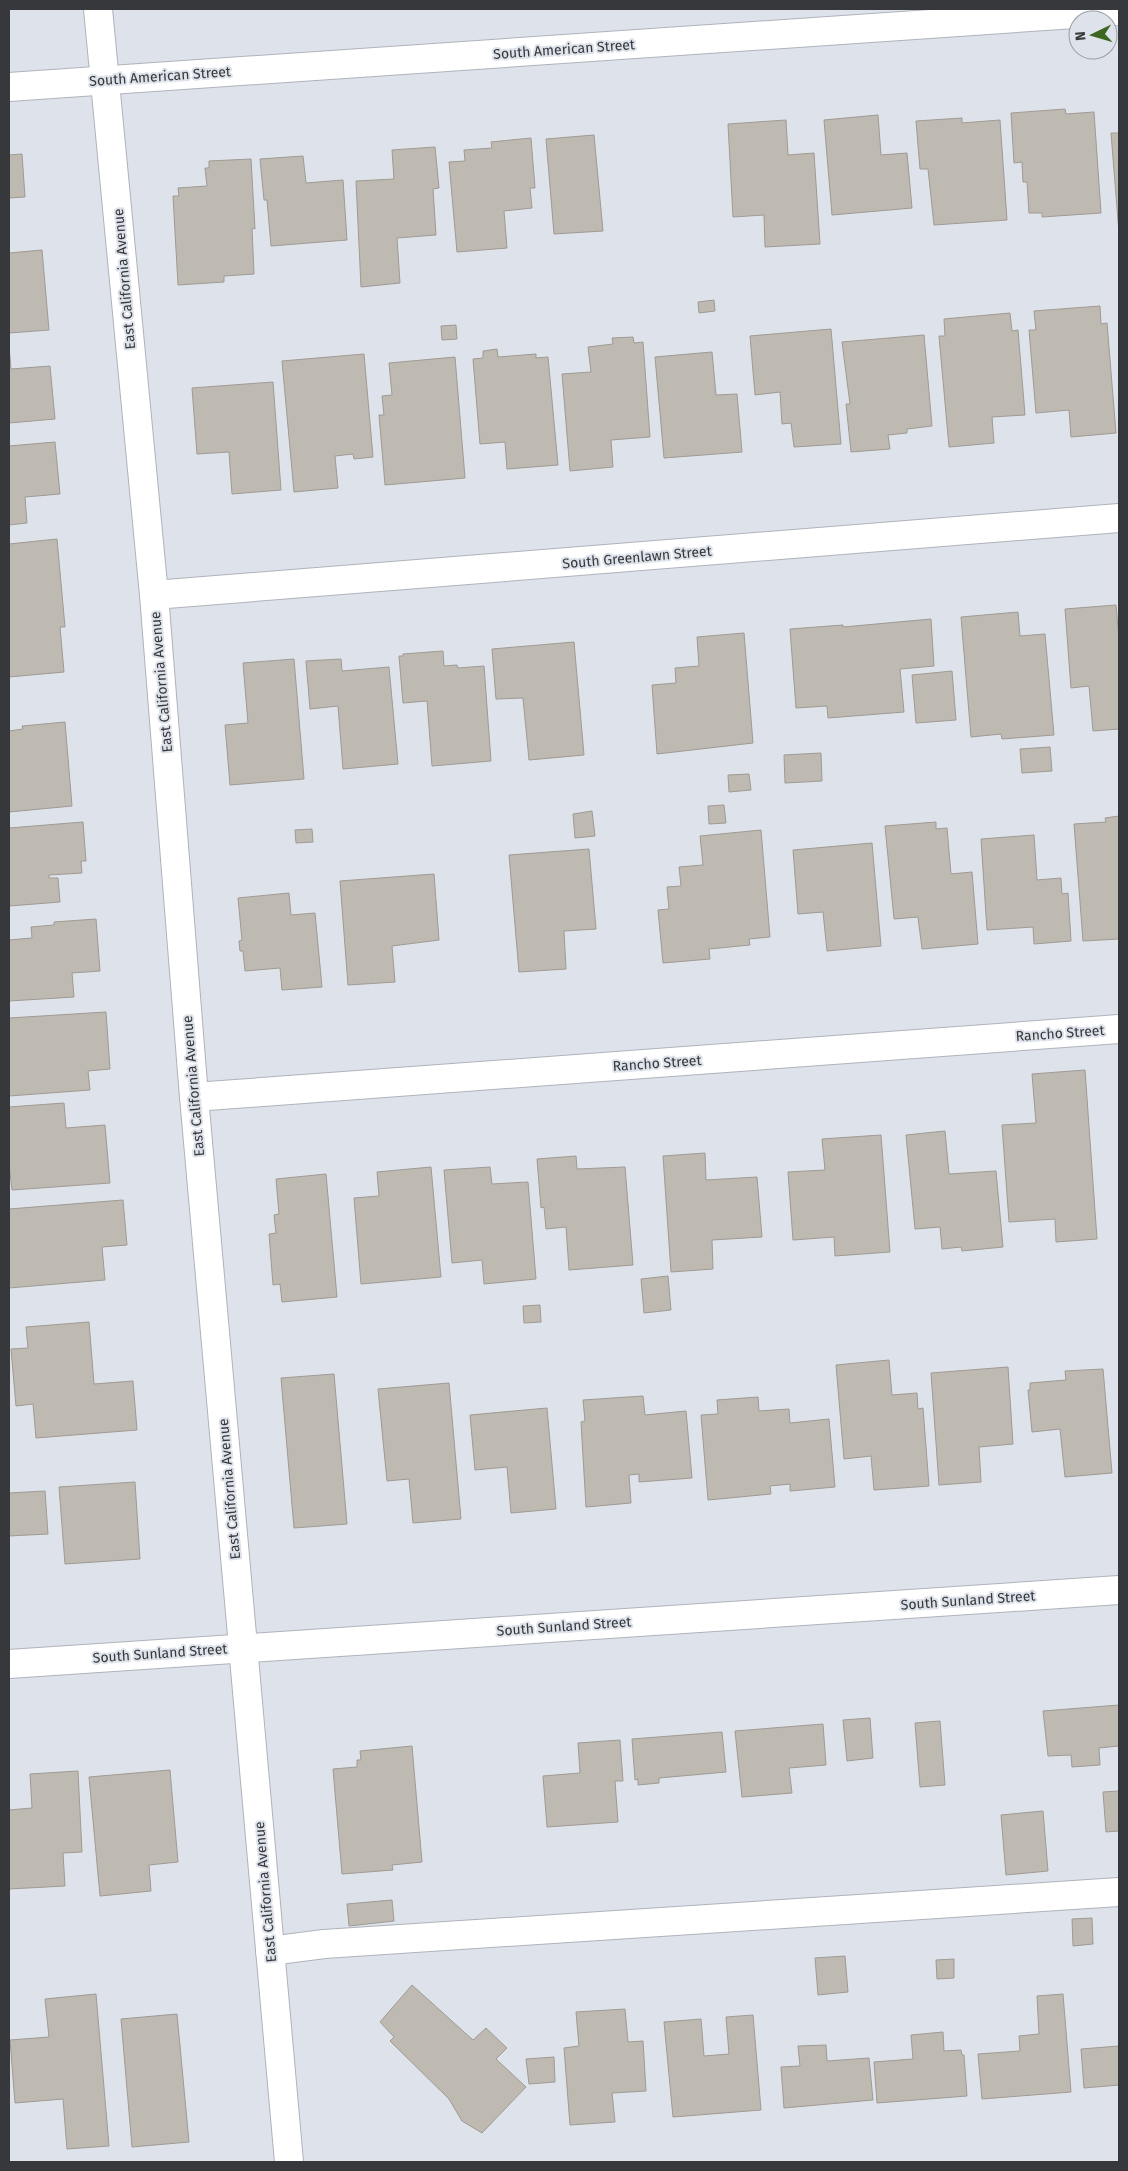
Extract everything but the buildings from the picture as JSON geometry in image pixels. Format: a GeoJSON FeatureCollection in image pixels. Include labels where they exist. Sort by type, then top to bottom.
{"type":"FeatureCollection","features":[{"type":"Feature","properties":{"kind":"street","name":"East California Avenue"},"geometry":{"type":"LineString","coordinates":[[98,9],[154,595],[194,1097],[289,2162]]}},
{"type":"Feature","properties":{"kind":"street","name":"South American Street"},"geometry":{"type":"LineString","coordinates":[[9,87],[1119,11]]}},
{"type":"Feature","properties":{"kind":"street","name":"South Greenlawn Street"},"geometry":{"type":"LineString","coordinates":[[154,595],[1119,518]]}},
{"type":"Feature","properties":{"kind":"street","name":"Rancho Street"},"geometry":{"type":"LineString","coordinates":[[194,1097],[1119,1029]]}},
{"type":"Feature","properties":{"kind":"street","name":"South Sunland Street"},"geometry":{"type":"LineString","coordinates":[[9,1664],[1119,1590]]}},
{"type":"Feature","properties":{"kind":"street"},"geometry":{"type":"LineString","coordinates":[[270,1951],[324,1944],[1119,1892]]}}]}
